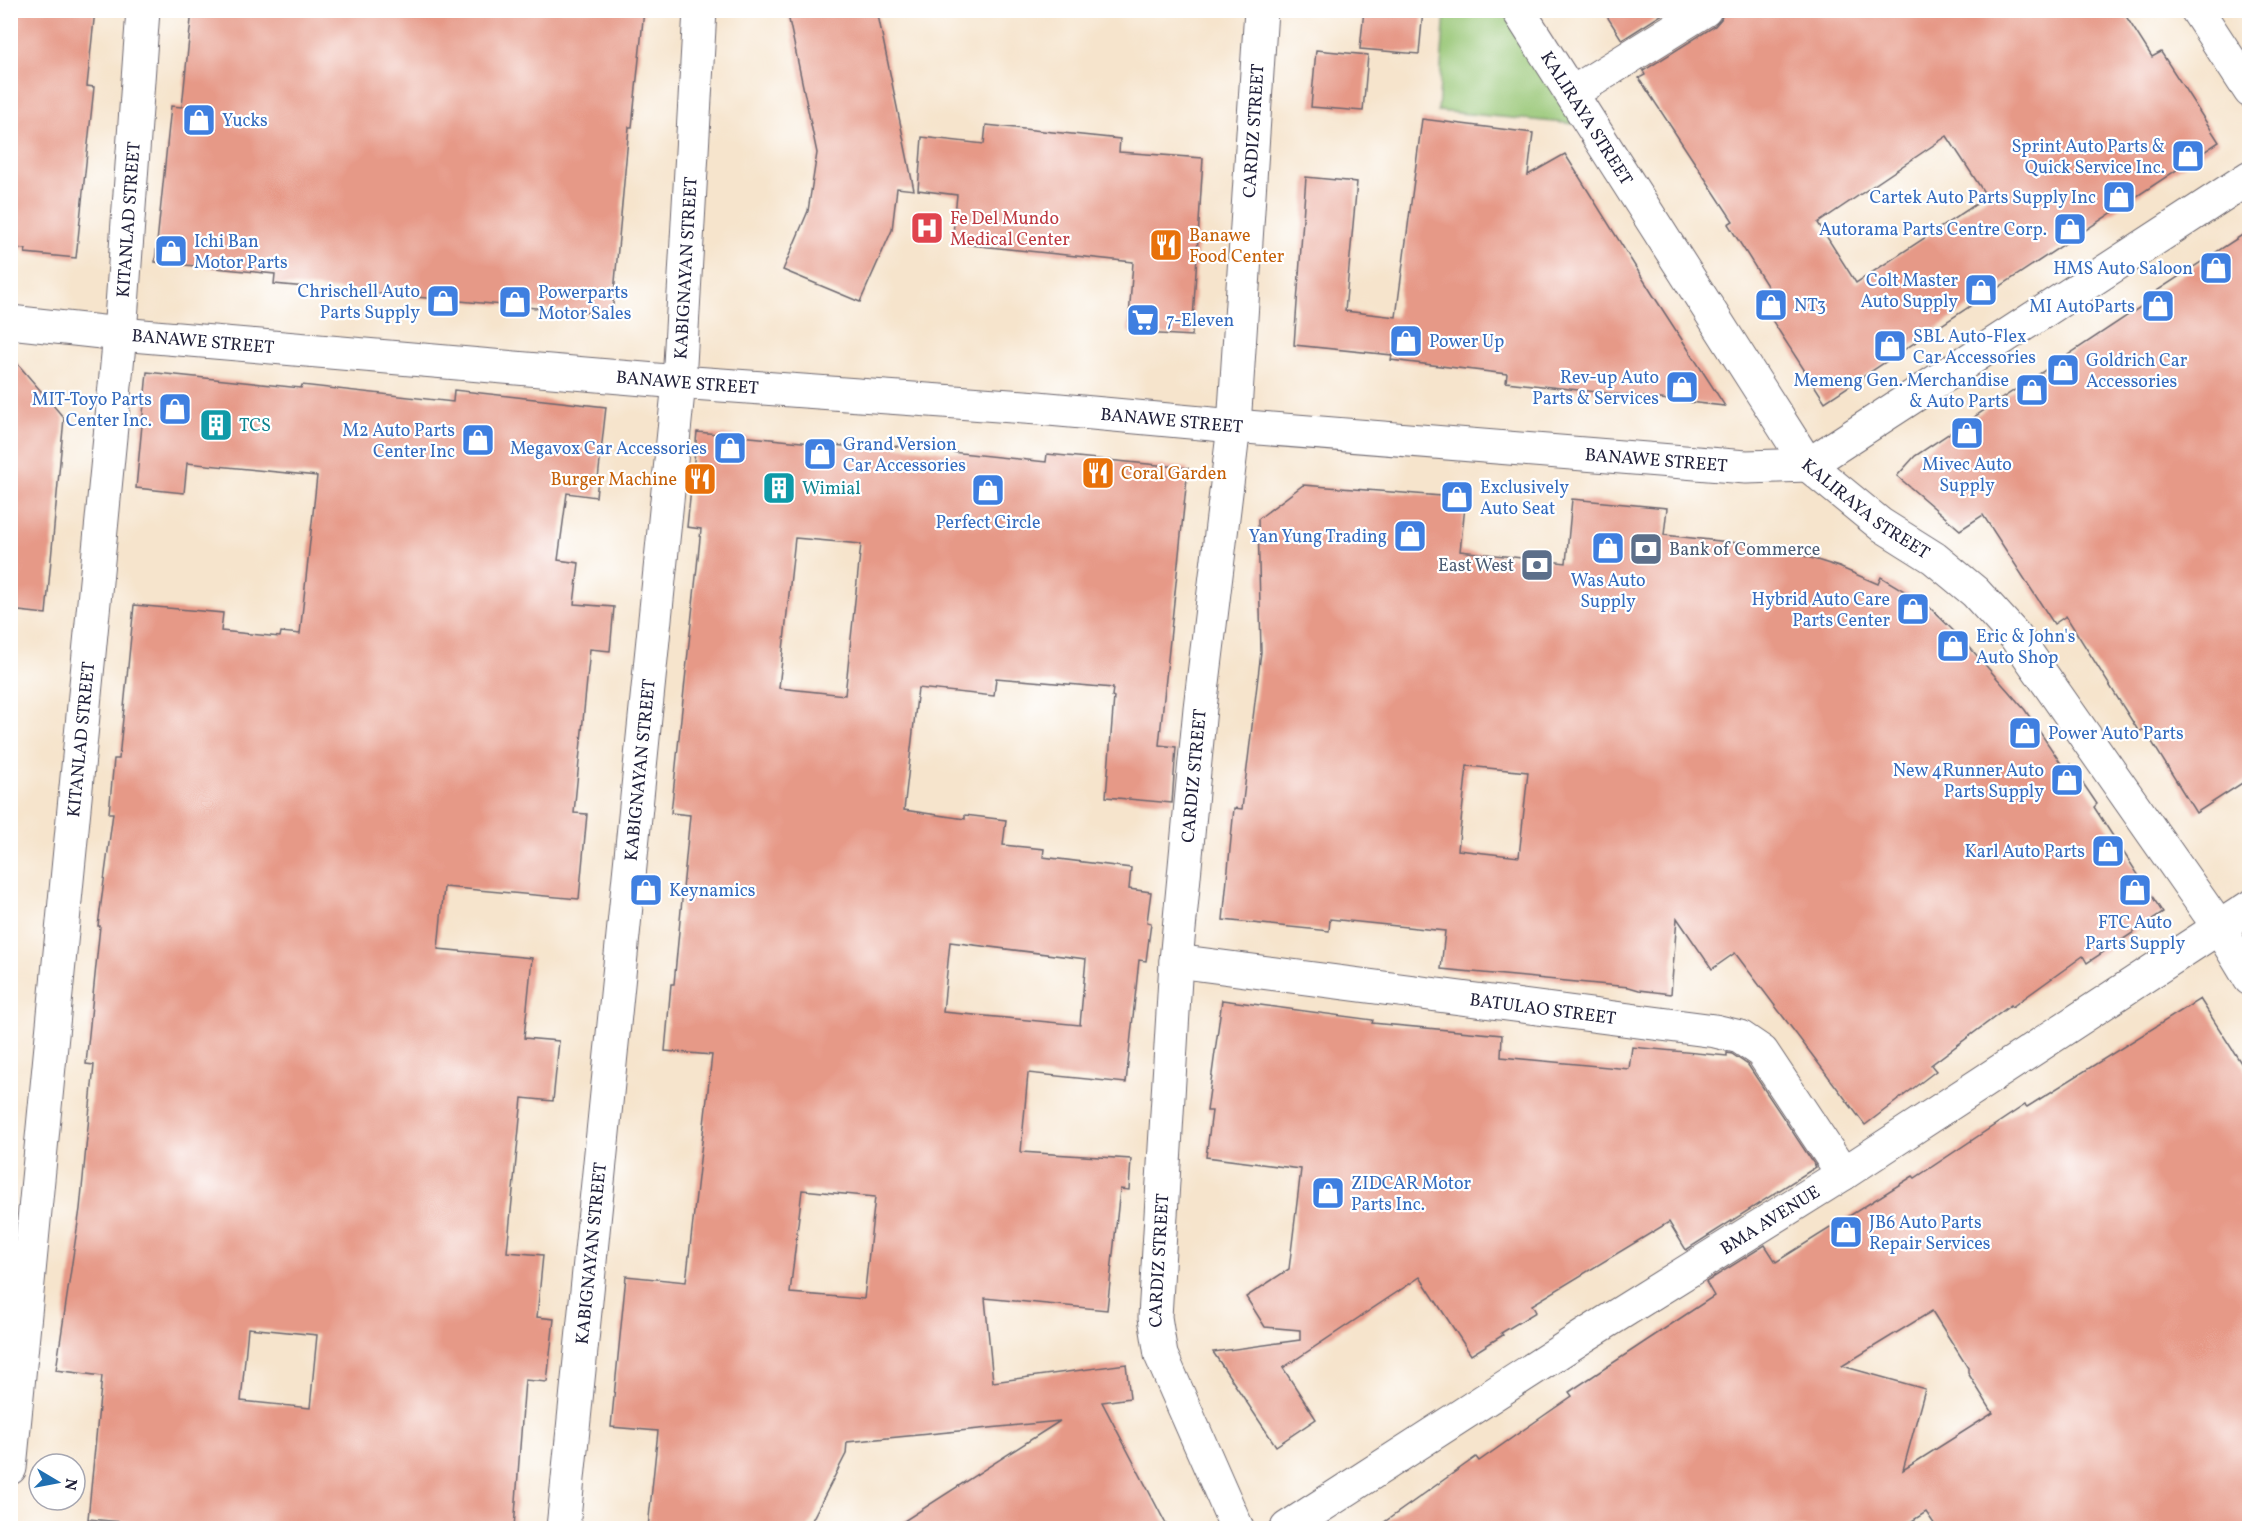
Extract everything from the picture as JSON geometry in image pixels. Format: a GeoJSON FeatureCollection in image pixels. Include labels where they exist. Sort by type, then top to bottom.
{"type":"FeatureCollection","features":[{"type":"Feature","properties":{"kind":"street","name":"KITANLAD STREET"},"geometry":{"type":"LineString","coordinates":[[10,1468],[120,334],[143,10]]}},
{"type":"Feature","properties":{"kind":"street","name":"KABIGNAYAN STREET"},"geometry":{"type":"LineString","coordinates":[[563,1528],[679,382],[700,10]]}},
{"type":"Feature","properties":{"kind":"street","name":"CARDIZ STREET"},"geometry":{"type":"LineString","coordinates":[[1237,1528],[1161,1355],[1155,1317],[1176,961],[1200,708],[1233,426],[1261,10]]}},
{"type":"Feature","properties":{"kind":"street","name":"KALIRAYA STREET"},"geometry":{"type":"LineString","coordinates":[[1518,10],[1808,465],[1880,524],[1934,558],[1975,592],[2014,636],[2218,926],[2250,980]]}},
{"type":"Feature","properties":{"kind":"street"},"geometry":{"type":"LineString","coordinates":[[1572,93],[1705,10]]}},
{"type":"Feature","properties":{"kind":"street"},"geometry":{"type":"LineString","coordinates":[[2197,10],[2250,91]]}},
{"type":"Feature","properties":{"kind":"street"},"geometry":{"type":"LineString","coordinates":[[1808,465],[2250,177]]}},
{"type":"Feature","properties":{"kind":"street","name":"BANAWE STREET"},"geometry":{"type":"LineString","coordinates":[[10,322],[120,334],[679,382],[1038,408],[1746,467],[1808,465]]}},
{"type":"Feature","properties":{"kind":"street","name":"BMA AVENUE"},"geometry":{"type":"LineString","coordinates":[[1287,1528],[1843,1174],[2250,907]]}},
{"type":"Feature","properties":{"kind":"street","name":"BATULAO STREET"},"geometry":{"type":"LineString","coordinates":[[1176,961],[1715,1030],[1740,1037],[1762,1052],[1843,1174]]}},
{"type":"Feature","properties":{"kind":"green space"},"geometry":{"type":"Polygon","coordinates":[[[1445,11],[1503,11],[1576,124],[1438,111],[1445,11]]]}},
{"type":"Feature","properties":{"kind":"building"},"geometry":{"type":"Polygon","coordinates":[[[10,10],[95,10],[87,86],[94,87],[76,258],[25,253],[26,249],[10,248],[10,10]]]}},
{"type":"Feature","properties":{"kind":"building"},"geometry":{"type":"Polygon","coordinates":[[[192,10],[644,10],[632,127],[629,127],[612,315],[274,284],[275,274],[155,262],[171,106],[182,107],[192,10]]]}},
{"type":"Feature","properties":{"kind":"building"},"geometry":{"type":"Polygon","coordinates":[[[787,10],[877,10],[914,190],[897,188],[892,230],[860,302],[783,270],[808,211],[817,153],[787,10]]]}},
{"type":"Feature","properties":{"kind":"building"},"geometry":{"type":"Polygon","coordinates":[[[1364,10],[1423,10],[1419,54],[1360,49],[1364,10]]]}},
{"type":"Feature","properties":{"kind":"building"},"geometry":{"type":"Polygon","coordinates":[[[1603,10],[1669,10],[1622,40],[1603,10]]]}},
{"type":"Feature","properties":{"kind":"building"},"geometry":{"type":"Polygon","coordinates":[[[1724,10],[2122,10],[2152,57],[2161,52],[2219,142],[1825,402],[1759,300],[1771,292],[1728,224],[1733,221],[1639,78],[1645,75],[1643,71],[1715,26],[1724,10]],[[1947,136],[1818,223],[1856,283],[1987,197],[1947,136]]]}},
{"type":"Feature","properties":{"kind":"building"},"geometry":{"type":"Polygon","coordinates":[[[1316,50],[1368,55],[1363,111],[1311,107],[1316,50]]]}},
{"type":"Feature","properties":{"kind":"building"},"geometry":{"type":"Polygon","coordinates":[[[1422,119],[1533,133],[1528,175],[1565,154],[1725,406],[1506,382],[1507,374],[1391,360],[1392,355],[1294,345],[1306,177],[1357,182],[1345,311],[1396,317],[1422,119]]]}},
{"type":"Feature","properties":{"kind":"building"},"geometry":{"type":"Polygon","coordinates":[[[986,125],[1120,139],[1119,152],[1203,158],[1192,336],[1128,332],[1133,262],[952,243],[957,195],[918,190],[922,137],[984,144],[986,125]]]}},
{"type":"Feature","properties":{"kind":"building"},"geometry":{"type":"Polygon","coordinates":[[[2250,230],[2250,778],[2196,813],[2144,729],[2139,732],[2066,616],[2054,624],[1983,515],[1960,530],[1897,476],[1915,456],[2151,300],[2149,296],[2250,230]]]}},
{"type":"Feature","properties":{"kind":"building"},"geometry":{"type":"Polygon","coordinates":[[[10,355],[64,418],[46,614],[10,610],[10,355]]]}},
{"type":"Feature","properties":{"kind":"building"},"geometry":{"type":"Polygon","coordinates":[[[147,372],[301,388],[302,385],[453,402],[454,390],[606,407],[596,497],[567,493],[558,560],[579,563],[574,604],[614,607],[610,651],[590,649],[574,813],[587,814],[579,899],[444,887],[438,949],[532,958],[524,1038],[559,1041],[553,1101],[522,1098],[507,1252],[543,1255],[537,1317],[554,1319],[547,1382],[525,1380],[514,1528],[190,1528],[88,1519],[102,1376],[56,1370],[80,1209],[94,1065],[86,1064],[100,926],[98,926],[113,813],[109,813],[114,759],[119,759],[134,605],[223,613],[221,631],[280,637],[281,632],[300,634],[317,476],[187,463],[184,493],[136,488],[147,372]],[[248,1328],[241,1401],[310,1408],[317,1335],[248,1328]]]}},
{"type":"Feature","properties":{"kind":"building"},"geometry":{"type":"Polygon","coordinates":[[[697,432],[874,449],[875,444],[1046,462],[1047,454],[1188,468],[1159,745],[1176,747],[1172,803],[1106,797],[1113,688],[996,678],[994,696],[918,688],[904,810],[965,819],[965,815],[1006,820],[1003,845],[1044,849],[1043,857],[1131,868],[1129,889],[1151,892],[1147,922],[1151,923],[1146,961],[1139,960],[1126,1083],[1028,1073],[1021,1152],[1131,1159],[1129,1190],[1120,1189],[1107,1310],[985,1298],[993,1382],[1126,1364],[1130,1398],[1102,1402],[1168,1528],[893,1528],[1060,1421],[847,1442],[846,1454],[808,1528],[648,1528],[658,1431],[611,1427],[626,1276],[686,1282],[712,1055],[665,1051],[671,984],[674,984],[690,815],[671,813],[701,529],[687,527],[697,432]],[[795,538],[779,688],[845,695],[861,544],[795,538]],[[950,942],[943,1012],[1080,1025],[1086,959],[950,942]],[[802,1190],[790,1293],[864,1299],[875,1197],[802,1190]]]}},
{"type":"Feature","properties":{"kind":"building"},"geometry":{"type":"Polygon","coordinates":[[[1303,485],[1466,498],[1460,551],[1566,563],[1572,499],[1667,508],[1664,535],[1776,547],[1839,567],[1878,584],[1881,577],[1926,604],[1965,642],[2025,710],[2064,768],[2070,764],[2097,804],[2094,807],[2163,913],[2087,963],[2083,956],[2012,1007],[2011,1005],[1931,1065],[1936,1071],[1865,1125],[1735,953],[1712,969],[1677,918],[1671,994],[1629,987],[1441,969],[1445,931],[1330,919],[1329,931],[1223,920],[1234,808],[1242,809],[1261,652],[1258,519],[1303,485]],[[1467,766],[1458,850],[1519,857],[1528,772],[1467,766]]]}},
{"type":"Feature","properties":{"kind":"building"},"geometry":{"type":"Polygon","coordinates":[[[2200,999],[2250,1077],[2250,1528],[1937,1528],[1926,1512],[1901,1528],[1376,1528],[1476,1457],[1479,1461],[1572,1396],[1569,1392],[1714,1296],[1706,1282],[1765,1245],[1776,1262],[1913,1176],[1915,1178],[2025,1105],[2027,1107],[2200,999]],[[1932,1311],[1842,1366],[1925,1389],[1903,1470],[1993,1413],[1968,1373],[1968,1368],[1932,1311]]]}},
{"type":"Feature","properties":{"kind":"building"},"geometry":{"type":"Polygon","coordinates":[[[1222,1000],[1373,1020],[1372,1023],[1502,1035],[1501,1057],[1629,1069],[1632,1047],[1727,1056],[1727,1053],[1732,1054],[1748,1065],[1816,1167],[1686,1250],[1669,1222],[1532,1305],[1536,1312],[1471,1355],[1420,1277],[1283,1368],[1316,1419],[1276,1446],[1213,1352],[1300,1340],[1300,1330],[1265,1327],[1246,1297],[1289,1269],[1301,1169],[1206,1157],[1212,1111],[1207,1111],[1222,1000]]]}},
{"type":"Feature","properties":{"kind":"place","name":"Yucks"},"geometry":{"type":"Point","coordinates":[199,120]}},
{"type":"Feature","properties":{"kind":"place","name":"Sprint Auto Parts & Quick Service Inc."},"geometry":{"type":"Point","coordinates":[2188,156]}},
{"type":"Feature","properties":{"kind":"place","name":"Cartek Auto Parts Supply Inc"},"geometry":{"type":"Point","coordinates":[2119,197]}},
{"type":"Feature","properties":{"kind":"place","name":"Fe Del Mundo Medical Center"},"geometry":{"type":"Point","coordinates":[927,228]}},
{"type":"Feature","properties":{"kind":"place","name":"Autorama Parts Centre Corp."},"geometry":{"type":"Point","coordinates":[2070,229]}},
{"type":"Feature","properties":{"kind":"place","name":"Banawe Food Center"},"geometry":{"type":"Point","coordinates":[1166,245]}},
{"type":"Feature","properties":{"kind":"place","name":"Ichi Ban Motor Parts"},"geometry":{"type":"Point","coordinates":[171,251]}},
{"type":"Feature","properties":{"kind":"place","name":"HMS Auto Saloon"},"geometry":{"type":"Point","coordinates":[2216,268]}},
{"type":"Feature","properties":{"kind":"place","name":"Colt Master Auto Supply"},"geometry":{"type":"Point","coordinates":[1981,290]}},
{"type":"Feature","properties":{"kind":"place","name":"Chrischell Auto Parts Supply"},"geometry":{"type":"Point","coordinates":[443,301]}},
{"type":"Feature","properties":{"kind":"place","name":"Powerparts Motor Sales"},"geometry":{"type":"Point","coordinates":[515,302]}},
{"type":"Feature","properties":{"kind":"place","name":"NT3"},"geometry":{"type":"Point","coordinates":[1771,305]}},
{"type":"Feature","properties":{"kind":"place","name":"MI AutoParts"},"geometry":{"type":"Point","coordinates":[2158,306]}},
{"type":"Feature","properties":{"kind":"place","name":"7-Eleven"},"geometry":{"type":"Point","coordinates":[1143,320]}},
{"type":"Feature","properties":{"kind":"place","name":"Power Up"},"geometry":{"type":"Point","coordinates":[1406,341]}},
{"type":"Feature","properties":{"kind":"place","name":"SBL Auto-Flex Car Accessories"},"geometry":{"type":"Point","coordinates":[1890,346]}},
{"type":"Feature","properties":{"kind":"place","name":"Goldrich Car Accessories"},"geometry":{"type":"Point","coordinates":[2063,370]}},
{"type":"Feature","properties":{"kind":"place","name":"Rev-up Auto Parts & Services"},"geometry":{"type":"Point","coordinates":[1682,387]}},
{"type":"Feature","properties":{"kind":"place","name":"Memeng Gen. Merchandise & Auto Parts"},"geometry":{"type":"Point","coordinates":[2032,390]}},
{"type":"Feature","properties":{"kind":"place","name":"MIT-Toyo Parts Center Inc."},"geometry":{"type":"Point","coordinates":[175,409]}},
{"type":"Feature","properties":{"kind":"place","name":"TCS"},"geometry":{"type":"Point","coordinates":[216,425]}},
{"type":"Feature","properties":{"kind":"place","name":"Mivec Auto Supply"},"geometry":{"type":"Point","coordinates":[1967,433]}},
{"type":"Feature","properties":{"kind":"place","name":"M2 Auto Parts Center Inc"},"geometry":{"type":"Point","coordinates":[478,440]}},
{"type":"Feature","properties":{"kind":"place","name":"Megavox Car Accessories"},"geometry":{"type":"Point","coordinates":[730,448]}},
{"type":"Feature","properties":{"kind":"place","name":"Grand Version Car Accessories"},"geometry":{"type":"Point","coordinates":[820,454]}},
{"type":"Feature","properties":{"kind":"place","name":"Coral Garden"},"geometry":{"type":"Point","coordinates":[1098,473]}},
{"type":"Feature","properties":{"kind":"place","name":"Burger Machine"},"geometry":{"type":"Point","coordinates":[700,479]}},
{"type":"Feature","properties":{"kind":"place","name":"Wimial"},"geometry":{"type":"Point","coordinates":[779,488]}},
{"type":"Feature","properties":{"kind":"place","name":"Perfect Circle"},"geometry":{"type":"Point","coordinates":[988,490]}},
{"type":"Feature","properties":{"kind":"place","name":"Exclusively Auto Seat"},"geometry":{"type":"Point","coordinates":[1457,497]}},
{"type":"Feature","properties":{"kind":"place","name":"Yan Yung Trading"},"geometry":{"type":"Point","coordinates":[1410,536]}},
{"type":"Feature","properties":{"kind":"place","name":"Was Auto Supply"},"geometry":{"type":"Point","coordinates":[1608,548]}},
{"type":"Feature","properties":{"kind":"place","name":"Bank of Commerce"},"geometry":{"type":"Point","coordinates":[1646,549]}},
{"type":"Feature","properties":{"kind":"place","name":"East West"},"geometry":{"type":"Point","coordinates":[1537,565]}},
{"type":"Feature","properties":{"kind":"place","name":"Hybrid Auto Care Parts Center"},"geometry":{"type":"Point","coordinates":[1913,609]}},
{"type":"Feature","properties":{"kind":"place","name":"Eric & John's Auto Shop"},"geometry":{"type":"Point","coordinates":[1953,646]}},
{"type":"Feature","properties":{"kind":"place","name":"Power Auto Parts"},"geometry":{"type":"Point","coordinates":[2025,733]}},
{"type":"Feature","properties":{"kind":"place","name":"New 4Runner Auto Parts Supply"},"geometry":{"type":"Point","coordinates":[2067,780]}},
{"type":"Feature","properties":{"kind":"place","name":"Karl Auto Parts"},"geometry":{"type":"Point","coordinates":[2108,851]}},
{"type":"Feature","properties":{"kind":"place","name":"Keynamics"},"geometry":{"type":"Point","coordinates":[646,890]}},
{"type":"Feature","properties":{"kind":"place","name":"FTC Auto Parts Supply"},"geometry":{"type":"Point","coordinates":[2135,890]}},
{"type":"Feature","properties":{"kind":"place","name":"ZIDCAR Motor Parts Inc."},"geometry":{"type":"Point","coordinates":[1328,1193]}},
{"type":"Feature","properties":{"kind":"place","name":"JB6 Auto Parts Repair Services"},"geometry":{"type":"Point","coordinates":[1846,1232]}}]}
